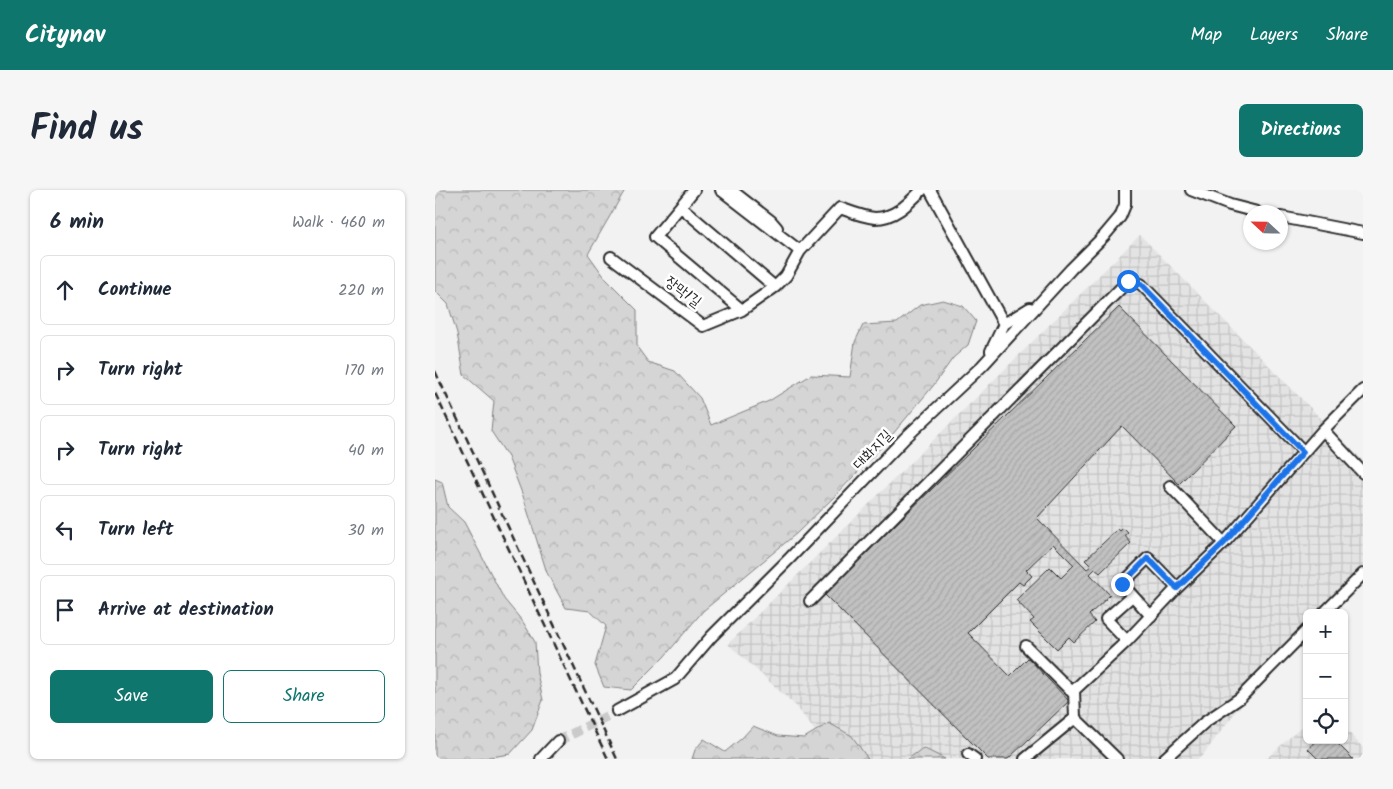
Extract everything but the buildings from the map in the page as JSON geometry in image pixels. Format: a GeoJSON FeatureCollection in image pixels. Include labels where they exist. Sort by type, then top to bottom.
{"type":"FeatureCollection","features":[{"type":"Feature","properties":{"kind":"street","name":"장막1길"},"geometry":{"type":"LineString","coordinates":[[693,190],[655,237],[742,310]]}},
{"type":"Feature","properties":{"kind":"street"},"geometry":{"type":"LineString","coordinates":[[721,190],[800,251]]}},
{"type":"Feature","properties":{"kind":"street"},"geometry":{"type":"LineString","coordinates":[[731,190],[771,220],[785,239]]}},
{"type":"Feature","properties":{"kind":"street","name":"장막1길"},"geometry":{"type":"LineString","coordinates":[[611,257],[703,326],[742,310],[775,287],[786,276],[800,251],[841,208],[859,215],[876,218],[893,214],[908,204],[922,190]]}},
{"type":"Feature","properties":{"kind":"street"},"geometry":{"type":"LineString","coordinates":[[930,190],[1004,324]]}},
{"type":"Feature","properties":{"kind":"street","name":"대화지길"},"geometry":{"type":"LineString","coordinates":[[617,711],[675,679],[711,637],[905,438],[982,366],[1120,217],[1125,205],[1125,190]]}},
{"type":"Feature","properties":{"kind":"street"},"geometry":{"type":"LineString","coordinates":[[1191,190],[1230,206],[1243,209]]}},
{"type":"Feature","properties":{"kind":"street"},"geometry":{"type":"LineString","coordinates":[[681,207],[775,287]]}},
{"type":"Feature","properties":{"kind":"street"},"geometry":{"type":"LineString","coordinates":[[1288,218],[1363,233]]}},
{"type":"Feature","properties":{"kind":"street"},"geometry":{"type":"LineString","coordinates":[[811,601],[1128,281],[1141,284],[1303,452]]}},
{"type":"Feature","properties":{"kind":"street"},"geometry":{"type":"LineString","coordinates":[[982,366],[1004,324],[1040,303]]}},
{"type":"Feature","properties":{"kind":"street"},"geometry":{"type":"LineString","coordinates":[[1026,646],[1072,692],[1127,641],[1177,588],[1224,543],[1303,452],[1363,390]]}},
{"type":"Feature","properties":{"kind":"street"},"geometry":{"type":"LineString","coordinates":[[1323,430],[1363,473]]}},
{"type":"Feature","properties":{"kind":"street"},"geometry":{"type":"LineString","coordinates":[[1170,486],[1224,543]]}},
{"type":"Feature","properties":{"kind":"street"},"geometry":{"type":"LineString","coordinates":[[1151,616],[1122,584],[1148,558],[1177,588]]}},
{"type":"Feature","properties":{"kind":"street"},"geometry":{"type":"LineString","coordinates":[[1328,609],[1363,574]]}},
{"type":"Feature","properties":{"kind":"street"},"geometry":{"type":"LineString","coordinates":[[1127,641],[1106,619],[1131,596]]}},
{"type":"Feature","properties":{"kind":"street"},"geometry":{"type":"LineString","coordinates":[[1164,759],[1205,722],[1240,698],[1303,634]]}},
{"type":"Feature","properties":{"kind":"street"},"geometry":{"type":"LineString","coordinates":[[1074,690],[1075,718],[1115,758]]}},
{"type":"Feature","properties":{"kind":"street"},"geometry":{"type":"LineString","coordinates":[[1025,759],[1075,718]]}},
{"type":"Feature","properties":{"kind":"street"},"geometry":{"type":"LineString","coordinates":[[541,759],[558,741]]}},
{"type":"Feature","properties":{"kind":"shaded area"},"geometry":{"type":"Polygon","coordinates":[[[1140,235],[1363,461],[1363,582],[1337,609],[1303,609],[1303,644],[1237,710],[1198,759],[836,759],[796,706],[728,644],[1140,235]]]}},
{"type":"Feature","properties":{"kind":"shaded area"},"geometry":{"type":"Polygon","coordinates":[[[1303,726],[1303,744],[1348,744],[1348,731],[1363,748],[1363,759],[1266,759],[1303,726]]]}},
{"type":"Feature","properties":{"kind":"green space"},"geometry":{"type":"Polygon","coordinates":[[[435,190],[625,190],[588,254],[606,279],[637,310],[637,347],[648,362],[675,371],[700,398],[711,425],[769,401],[811,375],[850,377],[855,342],[863,325],[897,323],[920,305],[943,300],[963,306],[976,321],[968,345],[953,358],[933,386],[887,441],[835,496],[797,533],[703,611],[664,657],[631,690],[604,687],[595,665],[606,626],[590,611],[566,608],[547,573],[523,496],[508,457],[491,431],[494,401],[464,375],[457,333],[448,304],[435,291],[435,190]]]}},
{"type":"Feature","properties":{"kind":"green space"},"geometry":{"type":"Polygon","coordinates":[[[435,479],[442,482],[448,507],[464,522],[504,599],[523,622],[535,642],[537,673],[543,700],[532,730],[510,754],[478,759],[435,759],[435,479]]]}},
{"type":"Feature","properties":{"kind":"green space"},"geometry":{"type":"Polygon","coordinates":[[[829,723],[852,736],[868,759],[692,759],[695,750],[704,739],[725,752],[753,726],[778,736],[804,738],[829,723]]]}},
{"type":"Feature","properties":{"kind":"green space"},"geometry":{"type":"Polygon","coordinates":[[[923,748],[945,759],[908,759],[923,748]]]}},
{"type":"Feature","properties":{"kind":"tunnel"},"geometry":{"type":"LineString","coordinates":[[558,741],[617,711]]}},
{"type":"Feature","properties":{"kind":"railway"},"geometry":{"type":"LineString","coordinates":[[435,371],[617,759]]}},
{"type":"Feature","properties":{"kind":"railway"},"geometry":{"type":"LineString","coordinates":[[435,393],[608,759]]}},
{"type":"Feature","properties":{"kind":"route"},"geometry":{"type":"LineString","coordinates":[[1122,584],[1148,558],[1177,588],[1224,543],[1303,452],[1141,284],[1128,281]]}}]}
